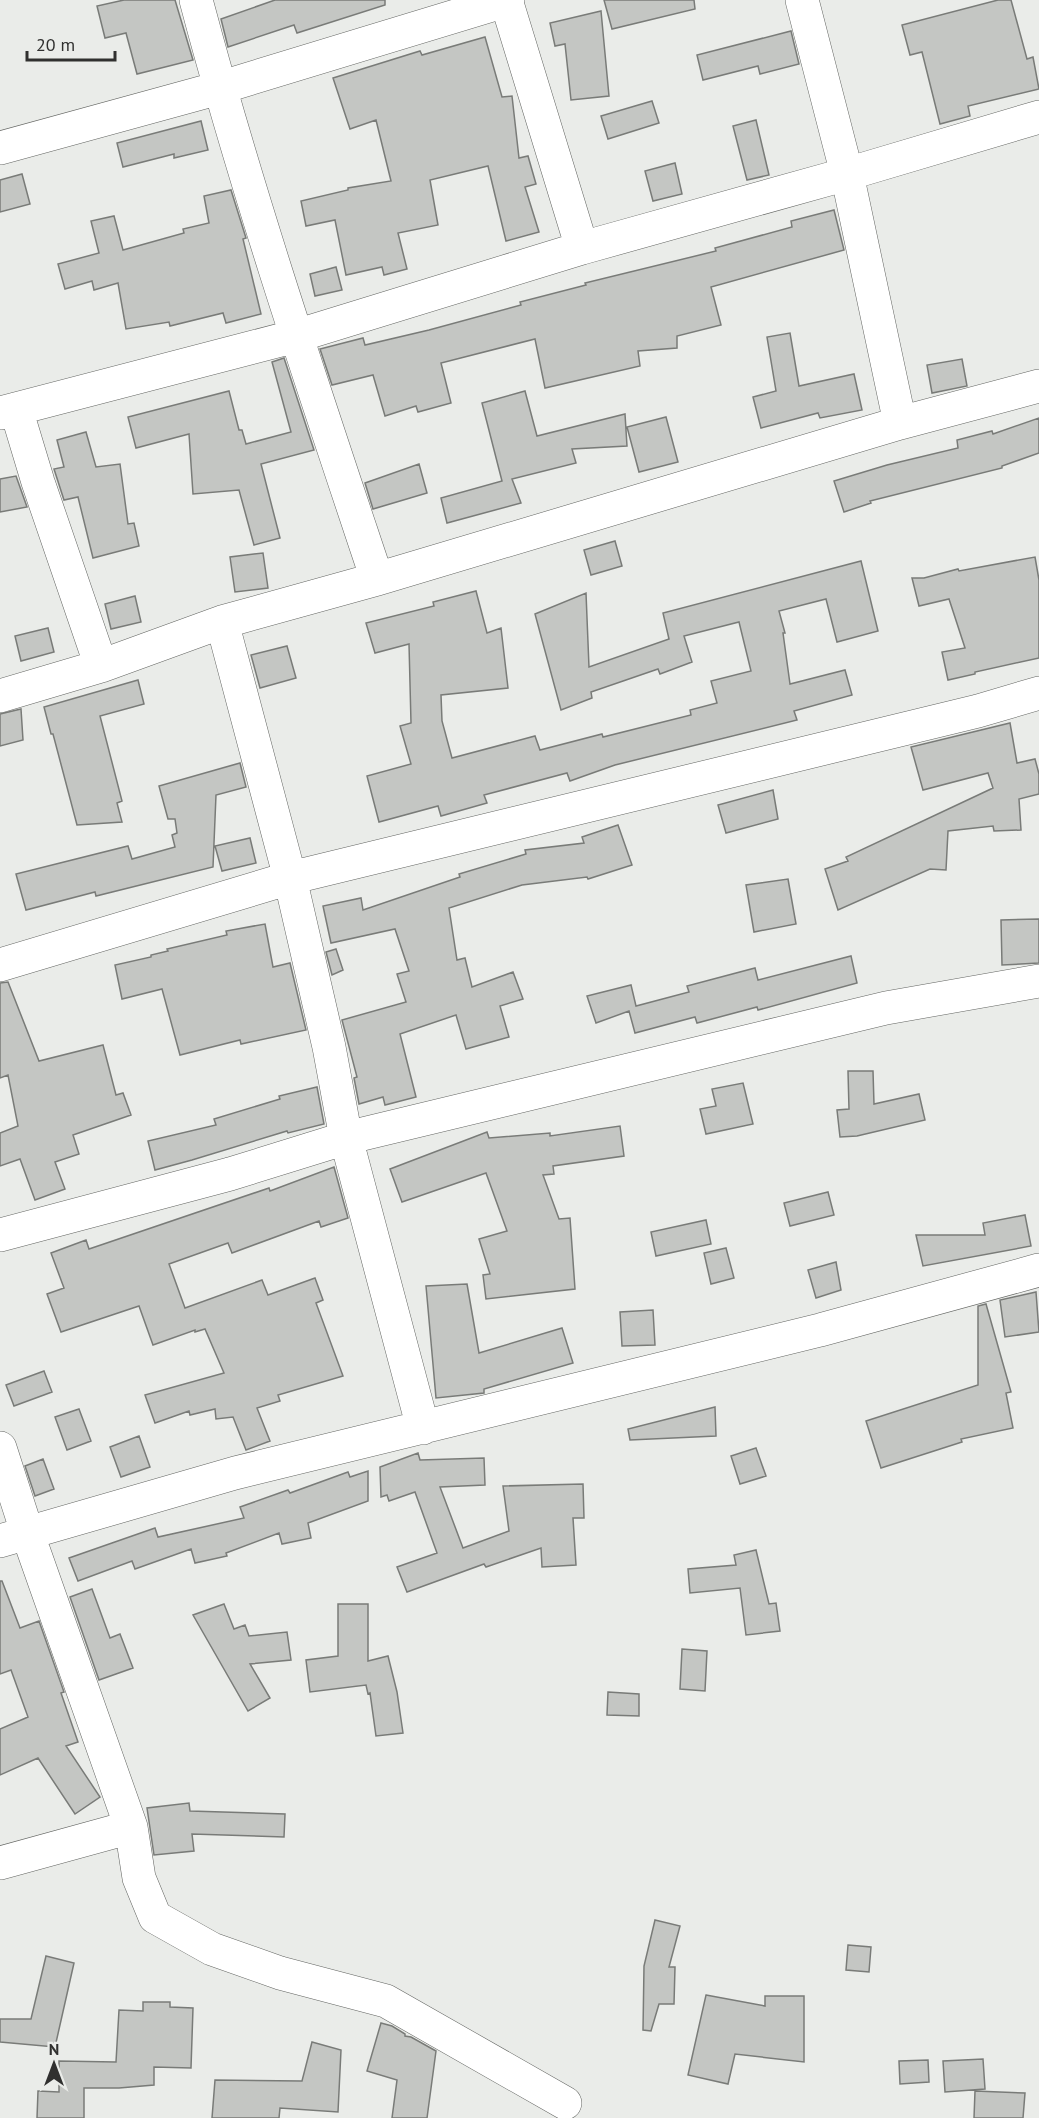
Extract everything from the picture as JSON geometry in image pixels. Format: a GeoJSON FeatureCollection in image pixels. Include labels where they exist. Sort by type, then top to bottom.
{"type":"FeatureCollection","features":[{"type":"Feature","properties":{"kind":"street"},"geometry":{"type":"LineString","coordinates":[[195,0],[219,88],[296,336],[377,579]]}},
{"type":"Feature","properties":{"kind":"street"},"geometry":{"type":"LineString","coordinates":[[0,148],[219,88],[507,0],[582,248]]}},
{"type":"Feature","properties":{"kind":"street"},"geometry":{"type":"LineString","coordinates":[[802,0],[847,174],[900,423]]}},
{"type":"Feature","properties":{"kind":"street"},"geometry":{"type":"LineString","coordinates":[[101,666],[38,482],[8,411],[296,336],[582,248],[847,174],[1039,117]]}},
{"type":"Feature","properties":{"kind":"street"},"geometry":{"type":"LineString","coordinates":[[0,696],[101,666],[222,622],[377,579],[900,423],[1039,386]]}},
{"type":"Feature","properties":{"kind":"street"},"geometry":{"type":"LineString","coordinates":[[222,622],[290,878],[346,1138],[423,1428]]}},
{"type":"Feature","properties":{"kind":"street"},"geometry":{"type":"LineString","coordinates":[[0,965],[290,878],[978,711],[1039,693]]}},
{"type":"Feature","properties":{"kind":"street"},"geometry":{"type":"LineString","coordinates":[[0,1234],[230,1174],[346,1138],[886,1008],[1039,981]]}},
{"type":"Feature","properties":{"kind":"street"},"geometry":{"type":"LineString","coordinates":[[14,1537],[235,1473],[820,1330],[1039,1270]]}},
{"type":"Feature","properties":{"kind":"street"},"geometry":{"type":"LineString","coordinates":[[0,1448],[14,1537],[131,1827],[139,1878],[155,1917],[212,1949],[280,1973],[386,2001],[565,2103]]}},
{"type":"Feature","properties":{"kind":"street"},"geometry":{"type":"LineString","coordinates":[[0,1863],[131,1827]]}},
{"type":"Feature","properties":{"kind":"building"},"geometry":{"type":"Polygon","coordinates":[[[124,0],[175,0],[193,60],[137,74],[126,33],[105,38],[97,6],[124,0]]]}},
{"type":"Feature","properties":{"kind":"building"},"geometry":{"type":"Polygon","coordinates":[[[275,0],[385,0],[385,5],[297,33],[294,25],[228,47],[221,19],[275,0]]]}},
{"type":"Feature","properties":{"kind":"building"},"geometry":{"type":"Polygon","coordinates":[[[604,0],[694,0],[695,9],[612,29],[604,0]]]}},
{"type":"Feature","properties":{"kind":"building"},"geometry":{"type":"Polygon","coordinates":[[[998,0],[1011,0],[1027,59],[1033,57],[1039,89],[968,106],[970,116],[940,124],[922,52],[910,55],[902,25],[998,0]]]}},
{"type":"Feature","properties":{"kind":"building"},"geometry":{"type":"Polygon","coordinates":[[[601,11],[609,96],[571,100],[565,44],[555,46],[550,23],[601,11]]]}},
{"type":"Feature","properties":{"kind":"building"},"geometry":{"type":"Polygon","coordinates":[[[791,31],[799,64],[760,74],[758,66],[703,80],[697,55],[791,31]]]}},
{"type":"Feature","properties":{"kind":"building"},"geometry":{"type":"Polygon","coordinates":[[[485,37],[502,97],[512,96],[519,158],[528,156],[536,184],[525,187],[539,232],[506,241],[488,166],[430,180],[438,225],[398,233],[407,269],[384,275],[382,267],[346,275],[335,220],[306,226],[301,201],[348,190],[348,188],[391,181],[376,120],[350,129],[333,78],[420,51],[422,55],[485,37]]]}},
{"type":"Feature","properties":{"kind":"building"},"geometry":{"type":"Polygon","coordinates":[[[652,101],[659,123],[608,139],[601,116],[652,101]]]}},
{"type":"Feature","properties":{"kind":"building"},"geometry":{"type":"Polygon","coordinates":[[[756,120],[769,175],[747,180],[733,126],[756,120]]]}},
{"type":"Feature","properties":{"kind":"building"},"geometry":{"type":"Polygon","coordinates":[[[201,121],[208,150],[174,158],[174,154],[123,167],[117,143],[201,121]]]}},
{"type":"Feature","properties":{"kind":"building"},"geometry":{"type":"Polygon","coordinates":[[[675,163],[682,194],[653,201],[645,171],[675,163]]]}},
{"type":"Feature","properties":{"kind":"building"},"geometry":{"type":"Polygon","coordinates":[[[22,174],[30,204],[0,212],[0,180],[22,174]]]}},
{"type":"Feature","properties":{"kind":"building"},"geometry":{"type":"Polygon","coordinates":[[[231,190],[246,238],[243,239],[261,314],[226,323],[223,313],[170,326],[169,322],[126,329],[118,283],[94,290],[92,281],[65,289],[58,264],[99,253],[91,221],[114,216],[123,250],[184,233],[183,229],[209,223],[204,196],[231,190]]]}},
{"type":"Feature","properties":{"kind":"building"},"geometry":{"type":"Polygon","coordinates":[[[834,210],[844,250],[711,287],[721,325],[677,336],[677,348],[638,351],[640,366],[545,388],[535,339],[441,363],[451,403],[418,412],[416,406],[385,416],[373,375],[332,385],[320,349],[363,338],[365,345],[429,330],[521,305],[520,302],[586,285],[585,283],[716,251],[715,248],[792,227],[791,221],[834,210]]]}},
{"type":"Feature","properties":{"kind":"building"},"geometry":{"type":"Polygon","coordinates":[[[336,267],[342,290],[315,296],[310,274],[336,267]]]}},
{"type":"Feature","properties":{"kind":"building"},"geometry":{"type":"Polygon","coordinates":[[[790,333],[799,386],[854,374],[862,410],[820,418],[818,413],[761,428],[753,397],[776,391],[767,337],[790,333]]]}},
{"type":"Feature","properties":{"kind":"building"},"geometry":{"type":"Polygon","coordinates":[[[284,358],[314,450],[261,464],[280,538],[254,545],[239,490],[193,494],[189,434],[136,448],[128,417],[229,391],[239,430],[242,430],[246,444],[291,432],[272,362],[284,358]]]}},
{"type":"Feature","properties":{"kind":"building"},"geometry":{"type":"Polygon","coordinates":[[[962,359],[967,386],[932,393],[927,365],[962,359]]]}},
{"type":"Feature","properties":{"kind":"building"},"geometry":{"type":"Polygon","coordinates":[[[525,391],[537,436],[625,414],[627,446],[572,449],[576,463],[512,479],[521,503],[447,523],[441,498],[502,481],[482,403],[525,391]]]}},
{"type":"Feature","properties":{"kind":"building"},"geometry":{"type":"Polygon","coordinates":[[[666,417],[678,462],[639,472],[627,427],[666,417]]]}},
{"type":"Feature","properties":{"kind":"building"},"geometry":{"type":"Polygon","coordinates":[[[1039,418],[1039,453],[1002,466],[1002,468],[870,501],[871,503],[844,512],[834,481],[887,465],[958,448],[957,440],[992,431],[993,434],[1039,418]]]}},
{"type":"Feature","properties":{"kind":"building"},"geometry":{"type":"Polygon","coordinates":[[[86,432],[96,467],[120,464],[128,524],[134,523],[139,546],[93,558],[78,497],[64,500],[54,469],[64,467],[57,440],[86,432]]]}},
{"type":"Feature","properties":{"kind":"building"},"geometry":{"type":"Polygon","coordinates":[[[419,464],[427,493],[373,509],[365,483],[419,464]]]}},
{"type":"Feature","properties":{"kind":"building"},"geometry":{"type":"Polygon","coordinates":[[[16,476],[27,507],[0,512],[0,479],[16,476]]]}},
{"type":"Feature","properties":{"kind":"building"},"geometry":{"type":"Polygon","coordinates":[[[615,541],[622,566],[591,575],[584,550],[615,541]]]}},
{"type":"Feature","properties":{"kind":"building"},"geometry":{"type":"Polygon","coordinates":[[[263,553],[268,588],[235,592],[230,557],[263,553]]]}},
{"type":"Feature","properties":{"kind":"building"},"geometry":{"type":"Polygon","coordinates":[[[1035,557],[1039,580],[1039,658],[948,680],[942,652],[965,648],[949,599],[919,606],[912,578],[924,578],[958,569],[959,571],[1035,557]]]}},
{"type":"Feature","properties":{"kind":"building"},"geometry":{"type":"Polygon","coordinates":[[[861,561],[878,631],[837,642],[826,599],[779,611],[785,633],[783,633],[790,684],[845,670],[852,695],[794,711],[797,720],[615,765],[570,781],[567,773],[484,795],[487,803],[441,816],[438,806],[379,822],[367,776],[411,764],[400,726],[411,723],[409,644],[375,653],[366,623],[434,606],[433,602],[476,591],[487,633],[501,628],[508,688],[441,695],[442,721],[452,758],[535,736],[540,750],[691,715],[690,710],[717,703],[711,681],[751,671],[739,622],[684,636],[692,662],[660,674],[658,669],[591,692],[592,698],[561,710],[535,614],[586,593],[589,667],[669,639],[663,613],[861,561]]]}},
{"type":"Feature","properties":{"kind":"building"},"geometry":{"type":"Polygon","coordinates":[[[135,596],[141,622],[111,629],[105,604],[135,596]]]}},
{"type":"Feature","properties":{"kind":"building"},"geometry":{"type":"Polygon","coordinates":[[[48,628],[54,652],[21,661],[15,636],[48,628]]]}},
{"type":"Feature","properties":{"kind":"building"},"geometry":{"type":"Polygon","coordinates":[[[287,646],[296,678],[260,688],[251,655],[287,646]]]}},
{"type":"Feature","properties":{"kind":"building"},"geometry":{"type":"Polygon","coordinates":[[[138,680],[144,704],[100,716],[122,801],[117,803],[122,822],[77,825],[44,707],[138,680]]]}},
{"type":"Feature","properties":{"kind":"building"},"geometry":{"type":"Polygon","coordinates":[[[21,709],[23,740],[0,746],[0,714],[21,709]]]}},
{"type":"Feature","properties":{"kind":"building"},"geometry":{"type":"Polygon","coordinates":[[[1010,723],[1017,763],[1035,759],[1039,774],[1039,794],[1019,799],[1021,830],[994,831],[993,826],[948,831],[946,870],[930,869],[838,910],[825,869],[848,861],[846,857],[993,788],[988,773],[923,790],[911,747],[1010,723]]]}},
{"type":"Feature","properties":{"kind":"building"},"geometry":{"type":"Polygon","coordinates":[[[240,763],[246,787],[216,795],[213,867],[96,896],[95,892],[26,910],[16,874],[128,846],[132,859],[175,847],[172,835],[177,833],[175,819],[168,819],[159,786],[240,763]]]}},
{"type":"Feature","properties":{"kind":"building"},"geometry":{"type":"Polygon","coordinates":[[[773,790],[778,819],[726,833],[718,805],[773,790]]]}},
{"type":"Feature","properties":{"kind":"building"},"geometry":{"type":"Polygon","coordinates":[[[618,825],[632,865],[588,879],[587,877],[522,885],[449,908],[457,960],[465,958],[472,987],[513,972],[523,999],[500,1006],[509,1037],[466,1049],[456,1015],[400,1034],[416,1097],[385,1105],[383,1097],[359,1104],[354,1078],[357,1077],[342,1020],[406,1002],[397,974],[409,971],[395,929],[331,943],[323,906],[361,898],[363,910],[460,877],[459,874],[526,854],[525,850],[584,843],[582,837],[618,825]]]}},
{"type":"Feature","properties":{"kind":"building"},"geometry":{"type":"Polygon","coordinates":[[[250,838],[256,863],[222,871],[215,846],[250,838]]]}},
{"type":"Feature","properties":{"kind":"building"},"geometry":{"type":"Polygon","coordinates":[[[788,879],[796,924],[754,932],[746,885],[788,879]]]}},
{"type":"Feature","properties":{"kind":"building"},"geometry":{"type":"Polygon","coordinates":[[[1039,919],[1039,963],[1002,965],[1001,920],[1039,919]]]}},
{"type":"Feature","properties":{"kind":"building"},"geometry":{"type":"Polygon","coordinates":[[[265,924],[273,967],[290,963],[306,1030],[241,1044],[240,1040],[180,1055],[162,989],[122,999],[115,965],[151,957],[151,955],[168,951],[167,949],[227,935],[226,931],[265,924]]]}},
{"type":"Feature","properties":{"kind":"building"},"geometry":{"type":"Polygon","coordinates":[[[336,949],[343,970],[332,975],[326,952],[336,949]]]}},
{"type":"Feature","properties":{"kind":"building"},"geometry":{"type":"Polygon","coordinates":[[[851,956],[857,983],[758,1010],[757,1007],[697,1023],[695,1017],[635,1033],[629,1011],[596,1023],[587,996],[631,985],[636,1006],[689,992],[687,986],[755,968],[758,980],[851,956]]]}},
{"type":"Feature","properties":{"kind":"building"},"geometry":{"type":"Polygon","coordinates":[[[8,982],[39,1061],[103,1045],[116,1095],[123,1093],[131,1115],[73,1135],[79,1154],[55,1162],[65,1189],[35,1200],[20,1159],[0,1166],[0,1133],[18,1126],[8,1075],[0,1078],[0,983],[8,982]]]}},
{"type":"Feature","properties":{"kind":"building"},"geometry":{"type":"Polygon","coordinates":[[[848,1071],[873,1071],[874,1104],[919,1094],[925,1120],[857,1136],[840,1137],[837,1110],[849,1109],[848,1071]]]}},
{"type":"Feature","properties":{"kind":"building"},"geometry":{"type":"Polygon","coordinates":[[[743,1083],[753,1124],[706,1134],[700,1109],[716,1106],[712,1089],[743,1083]]]}},
{"type":"Feature","properties":{"kind":"building"},"geometry":{"type":"Polygon","coordinates":[[[317,1087],[324,1124],[288,1133],[287,1131],[155,1170],[148,1141],[216,1125],[214,1119],[280,1099],[279,1096],[317,1087]]]}},
{"type":"Feature","properties":{"kind":"building"},"geometry":{"type":"Polygon","coordinates":[[[620,1126],[624,1156],[553,1166],[554,1174],[543,1175],[559,1219],[570,1218],[575,1289],[486,1299],[483,1275],[490,1274],[479,1239],[507,1231],[486,1173],[402,1202],[390,1169],[487,1132],[489,1138],[550,1133],[550,1136],[620,1126]]]}},
{"type":"Feature","properties":{"kind":"building"},"geometry":{"type":"Polygon","coordinates":[[[334,1167],[348,1218],[321,1227],[319,1221],[232,1253],[228,1243],[169,1264],[185,1308],[262,1280],[268,1295],[315,1278],[323,1300],[316,1303],[343,1376],[278,1395],[280,1401],[257,1408],[270,1441],[246,1450],[233,1417],[216,1419],[215,1409],[190,1415],[189,1411],[155,1423],[145,1395],[224,1373],[205,1329],[195,1332],[195,1330],[153,1345],[139,1306],[61,1332],[47,1294],[64,1288],[51,1253],[86,1240],[89,1249],[269,1188],[270,1191],[334,1167]]]}},
{"type":"Feature","properties":{"kind":"building"},"geometry":{"type":"Polygon","coordinates":[[[828,1192],[834,1215],[790,1226],[784,1203],[828,1192]]]}},
{"type":"Feature","properties":{"kind":"building"},"geometry":{"type":"Polygon","coordinates":[[[1025,1215],[1031,1246],[923,1266],[916,1235],[985,1235],[983,1223],[1025,1215]]]}},
{"type":"Feature","properties":{"kind":"building"},"geometry":{"type":"Polygon","coordinates":[[[706,1220],[711,1244],[656,1256],[651,1232],[706,1220]]]}},
{"type":"Feature","properties":{"kind":"building"},"geometry":{"type":"Polygon","coordinates":[[[726,1248],[734,1278],[711,1284],[704,1253],[726,1248]]]}},
{"type":"Feature","properties":{"kind":"building"},"geometry":{"type":"Polygon","coordinates":[[[836,1262],[841,1290],[816,1298],[808,1270],[836,1262]]]}},
{"type":"Feature","properties":{"kind":"building"},"geometry":{"type":"Polygon","coordinates":[[[467,1284],[479,1353],[562,1328],[573,1363],[484,1389],[484,1393],[436,1398],[426,1286],[467,1284]]]}},
{"type":"Feature","properties":{"kind":"building"},"geometry":{"type":"Polygon","coordinates":[[[1036,1292],[1039,1332],[1005,1337],[1000,1300],[1036,1292]]]}},
{"type":"Feature","properties":{"kind":"building"},"geometry":{"type":"Polygon","coordinates":[[[986,1304],[1011,1392],[1006,1393],[1013,1428],[961,1439],[962,1442],[881,1468],[866,1421],[978,1385],[978,1306],[986,1304]]]}},
{"type":"Feature","properties":{"kind":"building"},"geometry":{"type":"Polygon","coordinates":[[[653,1310],[655,1345],[622,1346],[620,1312],[653,1310]]]}},
{"type":"Feature","properties":{"kind":"building"},"geometry":{"type":"Polygon","coordinates":[[[44,1371],[52,1392],[14,1406],[6,1385],[44,1371]]]}},
{"type":"Feature","properties":{"kind":"building"},"geometry":{"type":"Polygon","coordinates":[[[715,1407],[716,1436],[630,1440],[628,1429],[715,1407]]]}},
{"type":"Feature","properties":{"kind":"building"},"geometry":{"type":"Polygon","coordinates":[[[79,1409],[91,1441],[67,1450],[55,1417],[79,1409]]]}},
{"type":"Feature","properties":{"kind":"building"},"geometry":{"type":"Polygon","coordinates":[[[139,1436],[150,1467],[121,1477],[110,1447],[139,1436]]]}},
{"type":"Feature","properties":{"kind":"building"},"geometry":{"type":"Polygon","coordinates":[[[756,1448],[766,1476],[740,1484],[731,1456],[756,1448]]]}},
{"type":"Feature","properties":{"kind":"building"},"geometry":{"type":"Polygon","coordinates":[[[418,1453],[420,1460],[484,1458],[485,1485],[440,1487],[463,1548],[509,1531],[503,1486],[583,1484],[584,1518],[573,1518],[576,1565],[542,1567],[541,1548],[486,1567],[484,1564],[407,1592],[397,1567],[437,1553],[415,1492],[389,1501],[387,1495],[381,1497],[380,1467],[418,1453]]]}},
{"type":"Feature","properties":{"kind":"building"},"geometry":{"type":"Polygon","coordinates":[[[43,1459],[54,1489],[35,1496],[25,1466],[43,1459]]]}},
{"type":"Feature","properties":{"kind":"building"},"geometry":{"type":"Polygon","coordinates":[[[368,1471],[368,1501],[308,1523],[311,1538],[282,1544],[279,1533],[226,1553],[227,1556],[195,1563],[191,1549],[135,1569],[132,1561],[78,1581],[69,1558],[155,1528],[158,1537],[244,1518],[240,1507],[288,1490],[290,1493],[348,1472],[350,1477],[368,1471]]]}},
{"type":"Feature","properties":{"kind":"building"},"geometry":{"type":"Polygon","coordinates":[[[756,1550],[769,1604],[776,1603],[780,1631],[746,1635],[740,1588],[690,1593],[688,1569],[736,1565],[734,1555],[756,1550]]]}},
{"type":"Feature","properties":{"kind":"building"},"geometry":{"type":"Polygon","coordinates":[[[0,1581],[2,1581],[20,1628],[39,1621],[64,1692],[61,1693],[78,1742],[66,1746],[100,1797],[75,1814],[38,1758],[0,1775],[0,1729],[28,1717],[11,1670],[0,1674],[0,1581]]]}},
{"type":"Feature","properties":{"kind":"building"},"geometry":{"type":"Polygon","coordinates":[[[92,1589],[110,1638],[120,1634],[133,1668],[99,1680],[70,1597],[92,1589]]]}},
{"type":"Feature","properties":{"kind":"building"},"geometry":{"type":"Polygon","coordinates":[[[224,1604],[234,1629],[245,1625],[249,1636],[287,1632],[291,1660],[250,1664],[270,1698],[248,1711],[193,1615],[224,1604]]]}},
{"type":"Feature","properties":{"kind":"building"},"geometry":{"type":"Polygon","coordinates":[[[338,1604],[368,1604],[368,1661],[388,1656],[397,1692],[403,1733],[376,1736],[370,1693],[368,1694],[366,1685],[310,1692],[306,1660],[338,1656],[338,1604]]]}},
{"type":"Feature","properties":{"kind":"building"},"geometry":{"type":"Polygon","coordinates":[[[682,1649],[707,1651],[705,1691],[680,1689],[682,1649]]]}},
{"type":"Feature","properties":{"kind":"building"},"geometry":{"type":"Polygon","coordinates":[[[608,1692],[639,1694],[639,1716],[607,1715],[608,1692]]]}},
{"type":"Feature","properties":{"kind":"building"},"geometry":{"type":"Polygon","coordinates":[[[189,1803],[190,1811],[285,1814],[284,1837],[192,1834],[194,1851],[154,1855],[147,1808],[189,1803]]]}},
{"type":"Feature","properties":{"kind":"building"},"geometry":{"type":"Polygon","coordinates":[[[655,1920],[680,1926],[669,1967],[675,1967],[674,2004],[659,2004],[651,2031],[643,2030],[644,1966],[655,1920]]]}},
{"type":"Feature","properties":{"kind":"building"},"geometry":{"type":"Polygon","coordinates":[[[848,1945],[871,1947],[869,1972],[846,1970],[848,1945]]]}},
{"type":"Feature","properties":{"kind":"building"},"geometry":{"type":"Polygon","coordinates":[[[46,1956],[74,1963],[55,2047],[0,2042],[0,2019],[31,2019],[46,1956]]]}},
{"type":"Feature","properties":{"kind":"building"},"geometry":{"type":"Polygon","coordinates":[[[706,1995],[765,2006],[765,1996],[804,1996],[804,2062],[735,2054],[728,2084],[688,2075],[706,1995]]]}},
{"type":"Feature","properties":{"kind":"building"},"geometry":{"type":"Polygon","coordinates":[[[143,2002],[170,2002],[170,2007],[193,2008],[191,2068],[154,2067],[154,2085],[84,2088],[84,2118],[37,2118],[38,2091],[59,2092],[59,2061],[116,2062],[119,2010],[143,2011],[143,2002]]]}},
{"type":"Feature","properties":{"kind":"building"},"geometry":{"type":"Polygon","coordinates":[[[381,2023],[392,2026],[405,2036],[436,2051],[427,2118],[392,2118],[397,2080],[367,2071],[381,2023]]]}},
{"type":"Feature","properties":{"kind":"building"},"geometry":{"type":"Polygon","coordinates":[[[312,2042],[341,2050],[338,2112],[280,2108],[279,2118],[212,2118],[215,2080],[302,2081],[312,2042]]]}},
{"type":"Feature","properties":{"kind":"building"},"geometry":{"type":"Polygon","coordinates":[[[983,2059],[985,2089],[945,2092],[943,2061],[983,2059]]]}},
{"type":"Feature","properties":{"kind":"building"},"geometry":{"type":"Polygon","coordinates":[[[928,2060],[929,2082],[900,2084],[899,2061],[928,2060]]]}},
{"type":"Feature","properties":{"kind":"building"},"geometry":{"type":"Polygon","coordinates":[[[975,2091],[1025,2093],[1023,2118],[974,2118],[975,2091]]]}}]}
